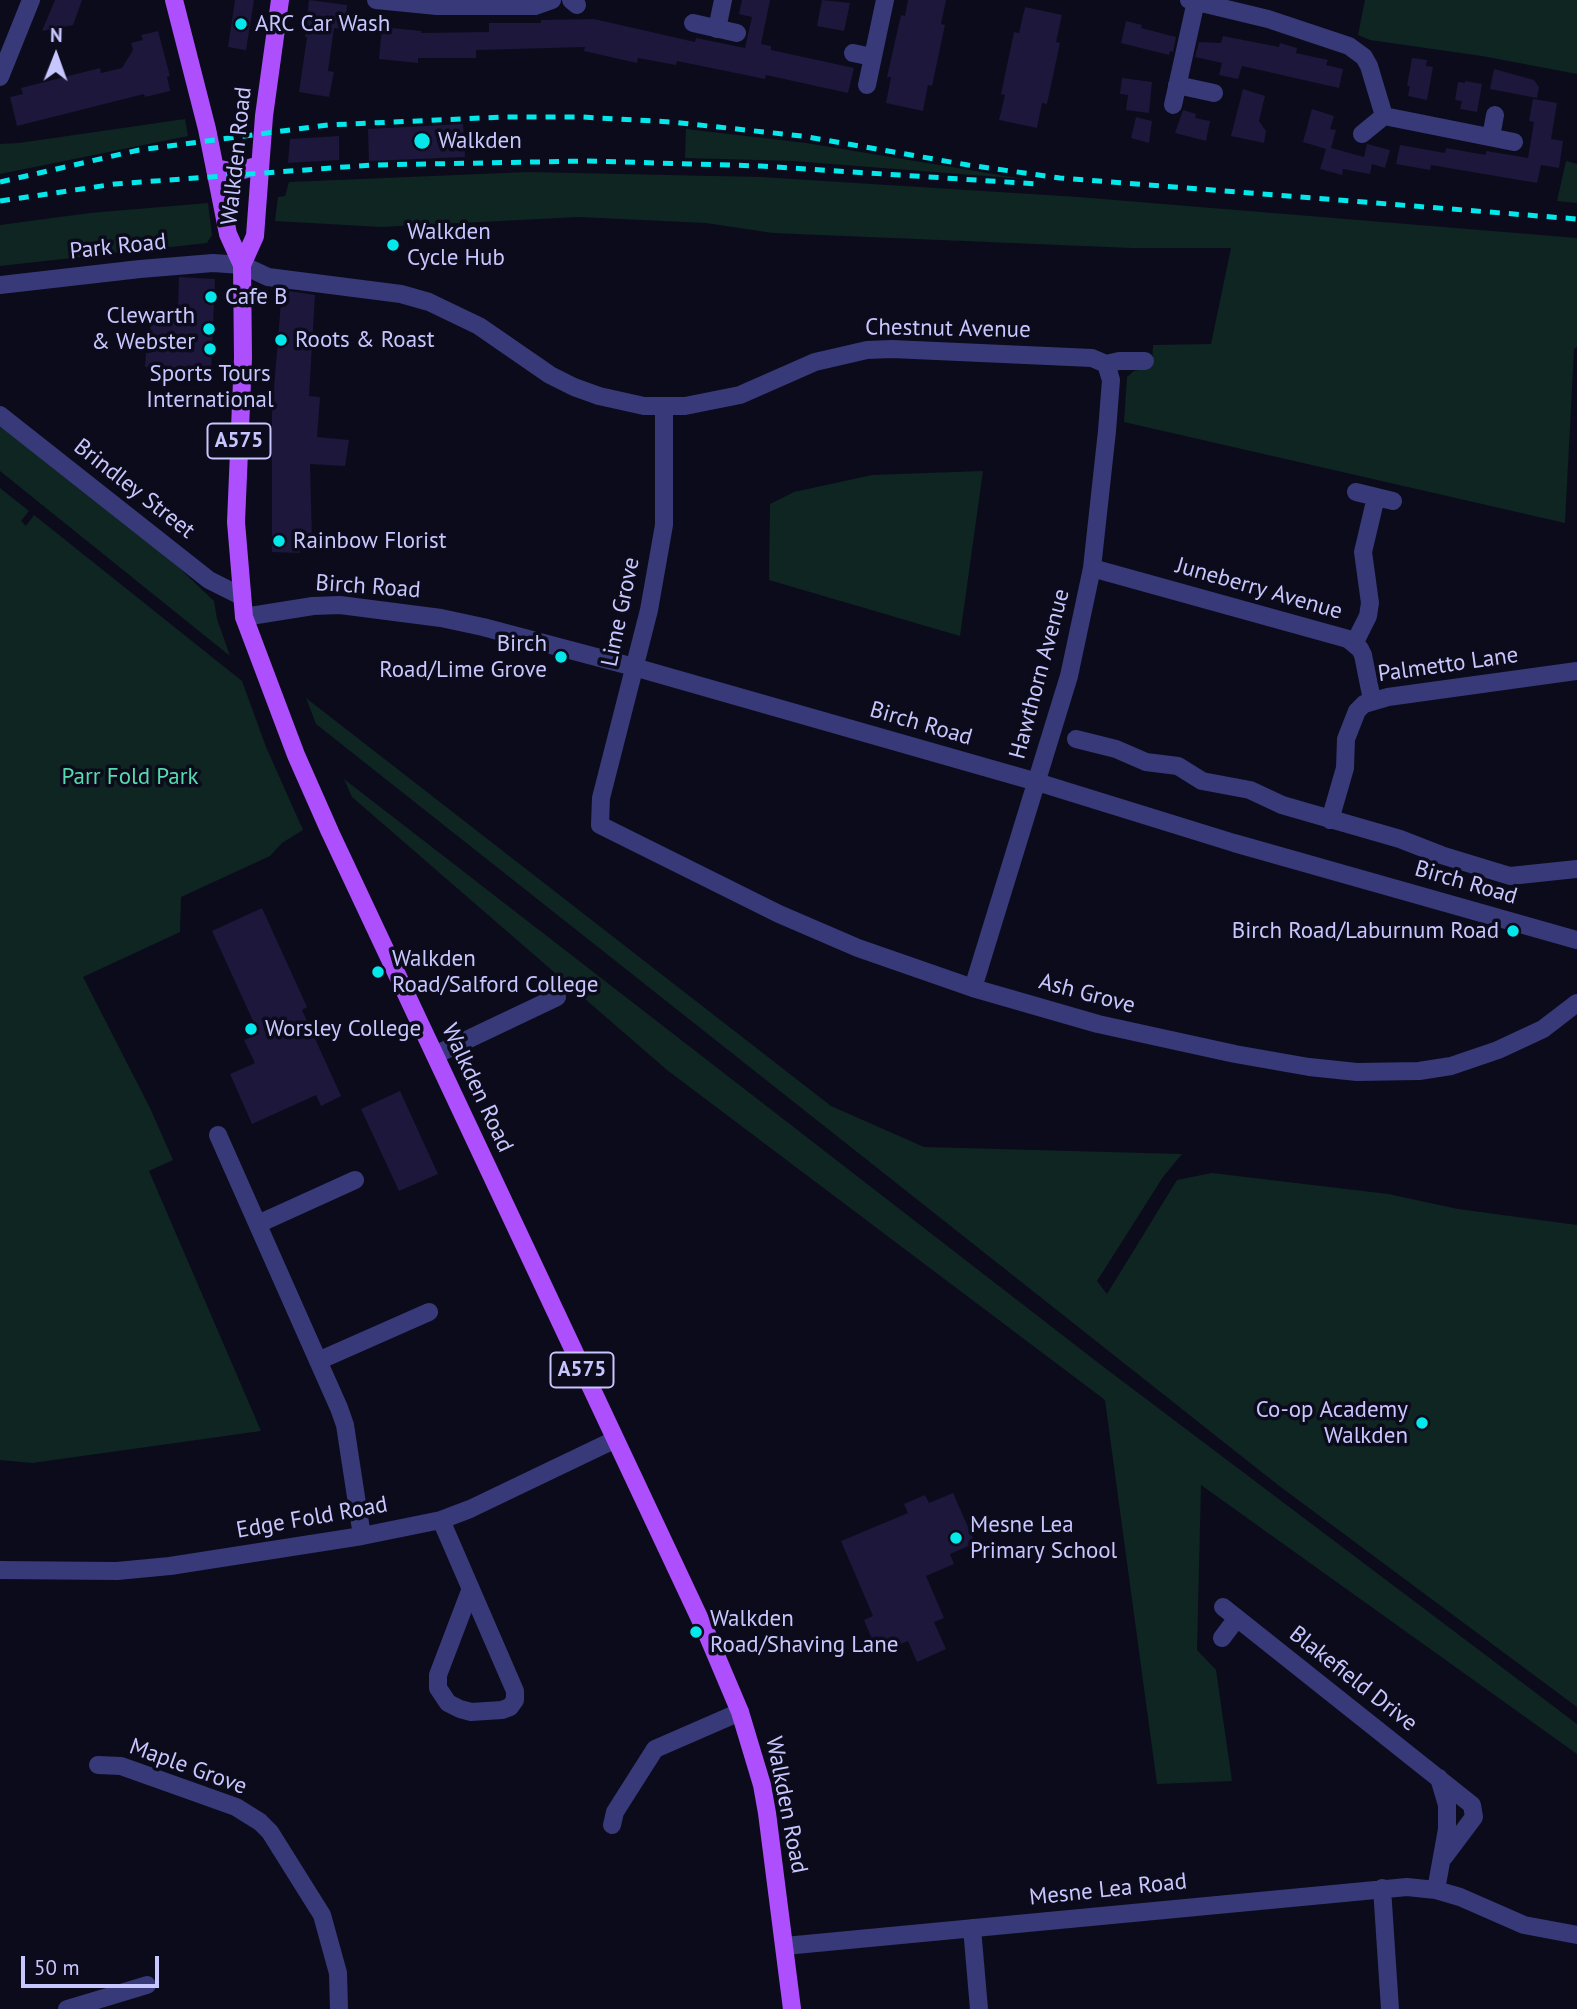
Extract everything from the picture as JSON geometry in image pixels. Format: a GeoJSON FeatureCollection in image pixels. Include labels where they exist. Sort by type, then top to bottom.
{"type":"FeatureCollection","features":[{"type":"Feature","properties":{"kind":"main road","name":"A575"},"geometry":{"type":"LineString","coordinates":[[174,0],[215,168],[228,234],[242,265]]}},
{"type":"Feature","properties":{"kind":"main road","name":"Walkden Road"},"geometry":{"type":"LineString","coordinates":[[280,0],[264,116],[255,236],[242,265],[243,358],[236,522],[244,617],[296,755],[707,1634],[740,1712],[764,1794],[792,2009]]}},
{"type":"Feature","properties":{"kind":"main road"},"geometry":{"type":"LineString","coordinates":[[215,168],[236,172],[260,165]]}},
{"type":"Feature","properties":{"kind":"street"},"geometry":{"type":"LineString","coordinates":[[0,76],[31,0]]}},
{"type":"Feature","properties":{"kind":"street"},"geometry":{"type":"LineString","coordinates":[[376,0],[437,6],[535,6],[552,0]]}},
{"type":"Feature","properties":{"kind":"street"},"geometry":{"type":"LineString","coordinates":[[717,29],[723,0]]}},
{"type":"Feature","properties":{"kind":"street"},"geometry":{"type":"LineString","coordinates":[[867,85],[885,0]]}},
{"type":"Feature","properties":{"kind":"street"},"geometry":{"type":"LineString","coordinates":[[1268,19],[1271,0]]}},
{"type":"Feature","properties":{"kind":"street"},"geometry":{"type":"LineString","coordinates":[[1173,105],[1192,1],[1268,19],[1338,41],[1364,57],[1384,117]]}},
{"type":"Feature","properties":{"kind":"street"},"geometry":{"type":"LineString","coordinates":[[693,23],[737,33]]}},
{"type":"Feature","properties":{"kind":"street"},"geometry":{"type":"LineString","coordinates":[[853,53],[872,57]]}},
{"type":"Feature","properties":{"kind":"street"},"geometry":{"type":"LineString","coordinates":[[1177,85],[1214,93]]}},
{"type":"Feature","properties":{"kind":"street"},"geometry":{"type":"LineString","coordinates":[[1491,137],[1495,115]]}},
{"type":"Feature","properties":{"kind":"street"},"geometry":{"type":"LineString","coordinates":[[1362,134],[1384,117],[1514,142]]}},
{"type":"Feature","properties":{"kind":"street","name":"Park Road"},"geometry":{"type":"LineString","coordinates":[[0,285],[140,269],[213,264],[242,265]]}},
{"type":"Feature","properties":{"kind":"street","name":"Chestnut Avenue"},"geometry":{"type":"LineString","coordinates":[[242,265],[268,277],[357,287],[401,294],[429,302],[479,326],[550,375],[574,387],[624,403],[664,407],[703,404],[740,395],[815,362],[867,350],[1092,358],[1106,365],[1119,361],[1145,361]]}},
{"type":"Feature","properties":{"kind":"street","name":"Hawthorn Avenue"},"geometry":{"type":"LineString","coordinates":[[974,988],[1069,676],[1092,568],[1111,380],[1106,365]]}},
{"type":"Feature","properties":{"kind":"street","name":"Lime Grove"},"geometry":{"type":"LineString","coordinates":[[600,825],[601,798],[649,610],[664,525],[664,407]]}},
{"type":"Feature","properties":{"kind":"street","name":"Brindley Street"},"geometry":{"type":"LineString","coordinates":[[0,415],[209,580],[241,596]]}},
{"type":"Feature","properties":{"kind":"street"},"geometry":{"type":"LineString","coordinates":[[1356,492],[1394,501]]}},
{"type":"Feature","properties":{"kind":"street"},"geometry":{"type":"LineString","coordinates":[[1354,644],[1368,616],[1370,603],[1363,552],[1376,497]]}},
{"type":"Feature","properties":{"kind":"street","name":"Juneberry Avenue"},"geometry":{"type":"LineString","coordinates":[[1092,568],[1342,637],[1354,644],[1363,655],[1372,700]]}},
{"type":"Feature","properties":{"kind":"street","name":"Birch Road"},"geometry":{"type":"LineString","coordinates":[[244,617],[313,606],[374,608],[483,626],[1037,782],[1234,843],[1577,940]]}},
{"type":"Feature","properties":{"kind":"street","name":"Palmetto Lane"},"geometry":{"type":"LineString","coordinates":[[1330,820],[1345,768],[1346,739],[1351,724],[1357,711],[1372,700],[1577,671]]}},
{"type":"Feature","properties":{"kind":"street"},"geometry":{"type":"LineString","coordinates":[[1076,739],[1102,755],[1178,766],[1202,780],[1250,790],[1282,805],[1400,839],[1510,876],[1554,881],[1577,869]]}},
{"type":"Feature","properties":{"kind":"street","name":"Ash Grove"},"geometry":{"type":"LineString","coordinates":[[600,825],[820,933],[974,988],[1159,1039],[1309,1067],[1391,1073],[1451,1066],[1498,1050],[1543,1029],[1577,1003]]}},
{"type":"Feature","properties":{"kind":"street"},"geometry":{"type":"LineString","coordinates":[[435,1055],[557,997]]}},
{"type":"Feature","properties":{"kind":"street"},"geometry":{"type":"LineString","coordinates":[[218,1135],[345,1425],[362,1536]]}},
{"type":"Feature","properties":{"kind":"street"},"geometry":{"type":"LineString","coordinates":[[258,1224],[355,1180]]}},
{"type":"Feature","properties":{"kind":"street"},"geometry":{"type":"LineString","coordinates":[[318,1362],[429,1312]]}},
{"type":"Feature","properties":{"kind":"street","name":"Edge Fold Road"},"geometry":{"type":"LineString","coordinates":[[0,1570],[117,1572],[170,1566],[362,1536],[441,1520],[522,1486],[614,1440]]}},
{"type":"Feature","properties":{"kind":"street"},"geometry":{"type":"LineString","coordinates":[[441,1520],[515,1691],[515,1700],[510,1707],[502,1710],[471,1712],[460,1709],[448,1703],[438,1688],[438,1675],[470,1591]]}},
{"type":"Feature","properties":{"kind":"street","name":"Blakefield Drive"},"geometry":{"type":"LineString","coordinates":[[1222,1638],[1230,1613],[1465,1798],[1474,1811],[1474,1817],[1444,1857]]}},
{"type":"Feature","properties":{"kind":"street"},"geometry":{"type":"LineString","coordinates":[[612,1825],[615,1812],[655,1749],[740,1712]]}},
{"type":"Feature","properties":{"kind":"street","name":"Maple Grove"},"geometry":{"type":"LineString","coordinates":[[98,1765],[121,1766],[236,1807],[260,1822],[270,1832],[322,1914],[338,1973],[340,2009]]}},
{"type":"Feature","properties":{"kind":"street","name":"Blakefield Drive"},"geometry":{"type":"LineString","coordinates":[[1436,1890],[1447,1829],[1447,1805],[1439,1778]]}},
{"type":"Feature","properties":{"kind":"street","name":"Mesne Lea Road"},"geometry":{"type":"LineString","coordinates":[[785,1946],[1382,1888],[1422,1887],[1460,1897],[1524,1925],[1577,1936]]}},
{"type":"Feature","properties":{"kind":"street"},"geometry":{"type":"LineString","coordinates":[[1382,1888],[1390,2009]]}},
{"type":"Feature","properties":{"kind":"street"},"geometry":{"type":"LineString","coordinates":[[972,1928],[979,2009]]}},
{"type":"Feature","properties":{"kind":"street"},"geometry":{"type":"LineString","coordinates":[[66,2009],[147,1985]]}},
{"type":"Feature","properties":{"kind":"green space"},"geometry":{"type":"Polygon","coordinates":[[[1365,0],[1577,0],[1577,74],[1482,56],[1370,40],[1358,35],[1365,0]]]}},
{"type":"Feature","properties":{"kind":"green space"},"geometry":{"type":"Polygon","coordinates":[[[185,119],[188,136],[0,174],[0,144],[185,119]]]}},
{"type":"Feature","properties":{"kind":"green space"},"geometry":{"type":"Polygon","coordinates":[[[686,129],[806,143],[1024,179],[793,161],[685,158],[686,129]]]}},
{"type":"Feature","properties":{"kind":"green space"},"geometry":{"type":"Polygon","coordinates":[[[1566,161],[1577,164],[1577,203],[1557,201],[1566,161]]]}},
{"type":"Feature","properties":{"kind":"green space"},"geometry":{"type":"Polygon","coordinates":[[[528,172],[761,177],[1078,197],[1577,238],[1577,347],[1574,349],[1565,523],[1124,422],[1127,377],[1134,371],[1152,367],[1153,345],[1211,344],[1231,248],[1132,248],[773,233],[706,223],[579,217],[381,227],[275,221],[278,197],[285,196],[289,182],[528,172]]]}},
{"type":"Feature","properties":{"kind":"green space"},"geometry":{"type":"Polygon","coordinates":[[[208,203],[212,235],[207,243],[0,266],[0,225],[90,213],[208,203]]]}},
{"type":"Feature","properties":{"kind":"green space"},"geometry":{"type":"Polygon","coordinates":[[[0,423],[173,562],[214,601],[217,619],[230,656],[0,471],[0,423]]]}},
{"type":"Feature","properties":{"kind":"green space"},"geometry":{"type":"Polygon","coordinates":[[[983,471],[960,636],[769,580],[770,504],[794,492],[872,475],[983,471]]]}},
{"type":"Feature","properties":{"kind":"green space","name":"Parr Fold Park"},"geometry":{"type":"Polygon","coordinates":[[[0,488],[29,511],[21,521],[26,526],[34,515],[242,681],[266,747],[303,830],[282,843],[270,856],[181,897],[180,932],[83,977],[150,1108],[173,1160],[149,1171],[261,1431],[32,1463],[0,1460],[0,488]]]}},
{"type":"Feature","properties":{"kind":"green space","name":"Co-op Academy Walkden"},"geometry":{"type":"Polygon","coordinates":[[[306,698],[831,1106],[924,1147],[1182,1154],[1163,1177],[1097,1281],[1107,1294],[1177,1180],[1212,1173],[1388,1194],[1458,1209],[1577,1225],[1577,1707],[1278,1485],[316,724],[306,698]]]}},
{"type":"Feature","properties":{"kind":"green space"},"geometry":{"type":"Polygon","coordinates":[[[344,779],[1101,1365],[1577,1724],[1577,1754],[1201,1485],[1197,1650],[1216,1670],[1232,1781],[1157,1784],[1105,1400],[667,1070],[352,797],[344,779]]]}},
{"type":"Feature","properties":{"kind":"building"},"geometry":{"type":"Polygon","coordinates":[[[55,0],[82,0],[73,25],[42,31],[55,0]]]}},
{"type":"Feature","properties":{"kind":"building","name":"ARC Car Wash"},"geometry":{"type":"Polygon","coordinates":[[[235,0],[254,0],[246,50],[228,47],[235,0]]]}},
{"type":"Feature","properties":{"kind":"building"},"geometry":{"type":"Polygon","coordinates":[[[309,0],[347,5],[345,29],[334,28],[328,71],[334,72],[329,97],[299,92],[309,0]]]}},
{"type":"Feature","properties":{"kind":"building"},"geometry":{"type":"Polygon","coordinates":[[[742,0],[770,0],[761,44],[771,46],[771,50],[854,68],[848,93],[766,75],[765,79],[677,61],[676,65],[638,58],[637,63],[584,51],[585,47],[476,50],[476,58],[418,58],[418,63],[379,59],[382,27],[421,33],[489,32],[489,23],[541,23],[541,20],[594,19],[695,42],[696,38],[745,48],[752,17],[739,14],[742,0]]]}},
{"type":"Feature","properties":{"kind":"building"},"geometry":{"type":"Polygon","coordinates":[[[822,0],[850,3],[844,31],[817,26],[822,0]]]}},
{"type":"Feature","properties":{"kind":"building"},"geometry":{"type":"Polygon","coordinates":[[[908,0],[946,0],[941,24],[945,25],[932,86],[928,85],[923,111],[886,103],[891,77],[887,77],[901,15],[905,16],[908,0]]]}},
{"type":"Feature","properties":{"kind":"building"},"geometry":{"type":"Polygon","coordinates":[[[1025,7],[1062,15],[1056,42],[1060,43],[1047,104],[1042,103],[1037,128],[999,120],[1005,95],[1001,94],[1014,32],[1019,33],[1025,7]]]}},
{"type":"Feature","properties":{"kind":"building"},"geometry":{"type":"Polygon","coordinates":[[[1126,21],[1176,37],[1173,52],[1170,51],[1169,55],[1121,43],[1126,21]]]}},
{"type":"Feature","properties":{"kind":"building"},"geometry":{"type":"Polygon","coordinates":[[[158,31],[170,76],[167,77],[170,91],[145,97],[144,94],[17,126],[10,97],[23,94],[21,88],[100,68],[101,73],[122,68],[133,50],[131,43],[143,40],[141,35],[158,31]]]}},
{"type":"Feature","properties":{"kind":"building"},"geometry":{"type":"Polygon","coordinates":[[[1223,36],[1279,47],[1280,43],[1297,48],[1296,53],[1328,60],[1326,65],[1343,69],[1339,88],[1242,66],[1238,79],[1219,75],[1222,63],[1195,57],[1199,42],[1221,43],[1223,36]]]}},
{"type":"Feature","properties":{"kind":"building"},"geometry":{"type":"Polygon","coordinates":[[[1412,58],[1427,60],[1426,66],[1433,67],[1427,100],[1408,96],[1412,58]]]}},
{"type":"Feature","properties":{"kind":"building"},"geometry":{"type":"Polygon","coordinates":[[[1494,69],[1534,80],[1539,87],[1537,98],[1490,89],[1494,69]]]}},
{"type":"Feature","properties":{"kind":"building"},"geometry":{"type":"Polygon","coordinates":[[[1122,78],[1152,82],[1149,113],[1126,110],[1128,95],[1120,94],[1122,78]]]}},
{"type":"Feature","properties":{"kind":"building"},"geometry":{"type":"Polygon","coordinates":[[[1458,82],[1482,84],[1477,112],[1460,109],[1462,101],[1455,100],[1458,82]]]}},
{"type":"Feature","properties":{"kind":"building"},"geometry":{"type":"Polygon","coordinates":[[[1243,89],[1265,96],[1259,121],[1266,131],[1264,143],[1231,136],[1243,89]]]}},
{"type":"Feature","properties":{"kind":"building"},"geometry":{"type":"Polygon","coordinates":[[[1533,99],[1557,103],[1551,139],[1563,141],[1559,168],[1541,165],[1537,183],[1431,165],[1430,170],[1396,164],[1400,145],[1445,153],[1446,148],[1486,155],[1486,151],[1528,158],[1534,122],[1529,121],[1533,99]]]}},
{"type":"Feature","properties":{"kind":"building"},"geometry":{"type":"Polygon","coordinates":[[[1312,109],[1334,116],[1330,129],[1336,130],[1331,148],[1364,157],[1367,144],[1390,150],[1385,168],[1372,164],[1370,174],[1343,169],[1342,175],[1320,169],[1326,149],[1303,142],[1312,109]]]}},
{"type":"Feature","properties":{"kind":"building"},"geometry":{"type":"Polygon","coordinates":[[[1183,110],[1196,114],[1195,118],[1210,121],[1206,141],[1175,133],[1183,110]]]}},
{"type":"Feature","properties":{"kind":"building"},"geometry":{"type":"Polygon","coordinates":[[[1136,117],[1152,121],[1149,143],[1131,138],[1136,117]]]}},
{"type":"Feature","properties":{"kind":"building"},"geometry":{"type":"Polygon","coordinates":[[[463,124],[465,157],[369,161],[368,129],[463,124]]]}},
{"type":"Feature","properties":{"kind":"building"},"geometry":{"type":"Polygon","coordinates":[[[339,136],[339,160],[288,163],[290,139],[339,136]]]}},
{"type":"Feature","properties":{"kind":"building"},"geometry":{"type":"Polygon","coordinates":[[[179,277],[215,279],[211,370],[145,367],[146,353],[149,353],[151,321],[171,322],[172,307],[178,307],[179,277]]]}},
{"type":"Feature","properties":{"kind":"building"},"geometry":{"type":"Polygon","coordinates":[[[282,290],[315,295],[309,396],[320,397],[317,437],[349,440],[345,466],[310,464],[312,538],[300,538],[300,553],[272,552],[272,413],[282,290]]]}},
{"type":"Feature","properties":{"kind":"building"},"geometry":{"type":"Polygon","coordinates":[[[262,908],[307,1007],[302,1010],[341,1096],[321,1106],[316,1095],[252,1124],[230,1074],[255,1063],[244,1040],[259,1034],[212,931],[262,908]]]}},
{"type":"Feature","properties":{"kind":"building"},"geometry":{"type":"Polygon","coordinates":[[[400,1091],[438,1174],[399,1191],[361,1109],[400,1091]]]}},
{"type":"Feature","properties":{"kind":"building"},"geometry":{"type":"Polygon","coordinates":[[[953,1493],[975,1543],[950,1554],[954,1564],[926,1576],[944,1618],[934,1622],[946,1649],[917,1662],[908,1641],[889,1649],[884,1640],[874,1644],[864,1620],[873,1616],[841,1541],[908,1513],[904,1504],[925,1495],[929,1503],[953,1493]]]}},
{"type":"Feature","properties":{"kind":"railway"},"geometry":{"type":"LineString","coordinates":[[0,182],[139,150],[328,125],[503,117],[582,117],[671,122],[802,136],[1060,178],[1577,219]]}},
{"type":"Feature","properties":{"kind":"railway"},"geometry":{"type":"LineString","coordinates":[[0,201],[115,184],[372,165],[588,161],[761,166],[1037,184]]}},
{"type":"Feature","properties":{"kind":"place","name":"ARC Car Wash"},"geometry":{"type":"Point","coordinates":[241,24]}},
{"type":"Feature","properties":{"kind":"place","name":"Walkden"},"geometry":{"type":"Point","coordinates":[422,141]}},
{"type":"Feature","properties":{"kind":"place","name":"Walkden Cycle Hub"},"geometry":{"type":"Point","coordinates":[393,245]}},
{"type":"Feature","properties":{"kind":"place","name":"Cafe B"},"geometry":{"type":"Point","coordinates":[211,297]}},
{"type":"Feature","properties":{"kind":"place","name":"Clewarth & Webster"},"geometry":{"type":"Point","coordinates":[209,329]}},
{"type":"Feature","properties":{"kind":"place","name":"Roots & Roast"},"geometry":{"type":"Point","coordinates":[281,340]}},
{"type":"Feature","properties":{"kind":"place","name":"Sports Tours International"},"geometry":{"type":"Point","coordinates":[210,349]}},
{"type":"Feature","properties":{"kind":"place","name":"Rainbow Florist"},"geometry":{"type":"Point","coordinates":[279,541]}},
{"type":"Feature","properties":{"kind":"place","name":"Birch Road/Lime Grove"},"geometry":{"type":"Point","coordinates":[561,657]}},
{"type":"Feature","properties":{"kind":"place","name":"Birch Road/Laburnum Road"},"geometry":{"type":"Point","coordinates":[1513,931]}},
{"type":"Feature","properties":{"kind":"place","name":"Walkden Road/Salford College"},"geometry":{"type":"Point","coordinates":[378,972]}},
{"type":"Feature","properties":{"kind":"place","name":"Worsley College"},"geometry":{"type":"Point","coordinates":[251,1029]}},
{"type":"Feature","properties":{"kind":"place","name":"Co-op Academy Walkden"},"geometry":{"type":"Point","coordinates":[1422,1423]}},
{"type":"Feature","properties":{"kind":"place","name":"Mesne Lea Primary School"},"geometry":{"type":"Point","coordinates":[956,1538]}},
{"type":"Feature","properties":{"kind":"place","name":"Walkden Road/Shaving Lane"},"geometry":{"type":"Point","coordinates":[696,1632]}}]}
